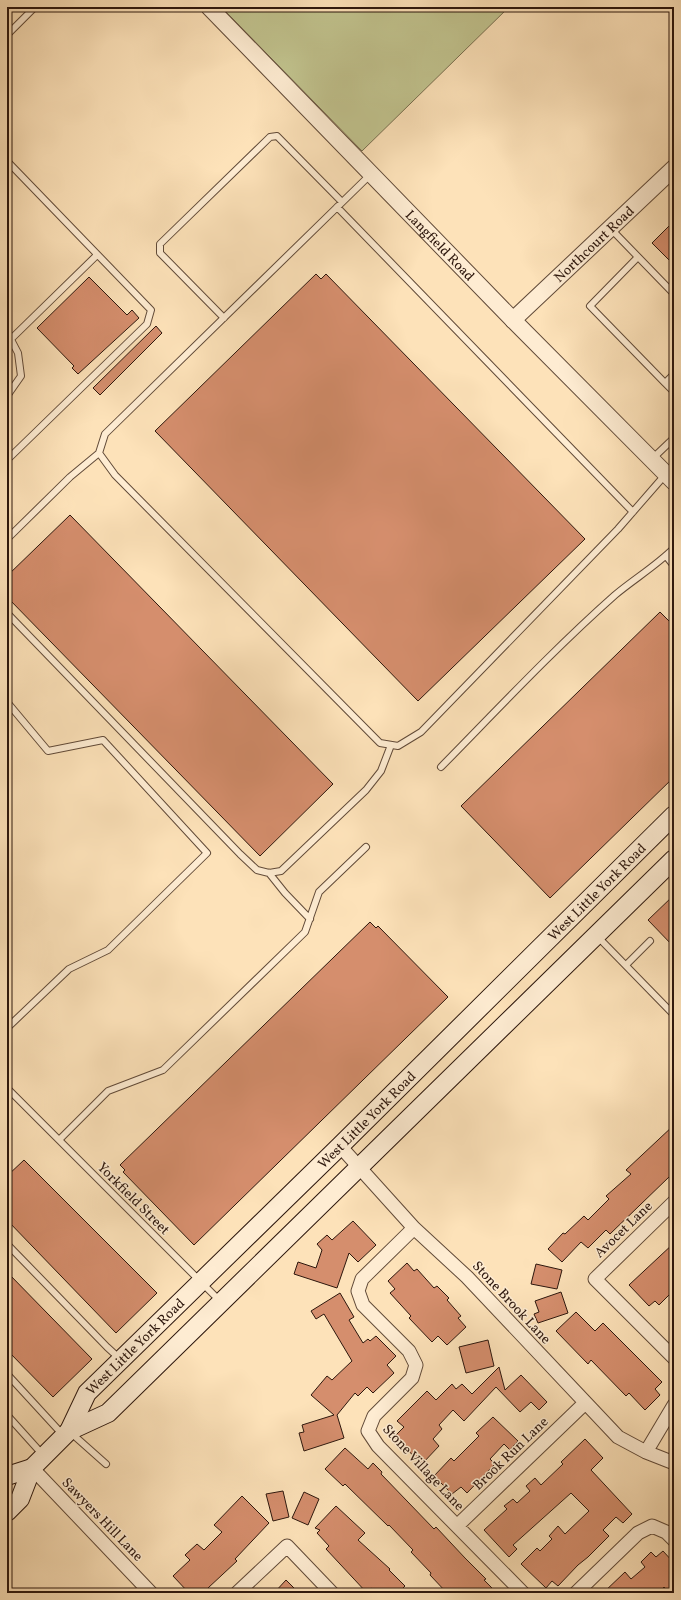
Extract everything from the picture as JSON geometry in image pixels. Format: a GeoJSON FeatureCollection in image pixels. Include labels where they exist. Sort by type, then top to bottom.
{"type":"FeatureCollection","features":[{"type":"Feature","properties":{"kind":"main road","name":"West Little York Road"},"geometry":{"type":"LineString","coordinates":[[67,1434],[87,1392],[340,1146],[674,815]]}},
{"type":"Feature","properties":{"kind":"main road","name":"West Little York Road"},"geometry":{"type":"LineString","coordinates":[[7,1476],[38,1462],[67,1434],[108,1413],[674,859]]}},
{"type":"Feature","properties":{"kind":"main road"},"geometry":{"type":"LineString","coordinates":[[516,972],[538,992]]}},
{"type":"Feature","properties":{"kind":"main road","name":"West Little York Road"},"geometry":{"type":"LineString","coordinates":[[7,1512],[20,1499],[38,1462]]}},
{"type":"Feature","properties":{"kind":"street","name":"Langfield Road"},"geometry":{"type":"LineString","coordinates":[[209,7],[513,320],[670,478]]}},
{"type":"Feature","properties":{"kind":"street","name":"Northcourt Road"},"geometry":{"type":"LineString","coordinates":[[513,320],[674,168]]}},
{"type":"Feature","properties":{"kind":"street","name":"Stone Brook Lane"},"geometry":{"type":"LineString","coordinates":[[340,1146],[414,1228],[467,1277],[618,1438],[646,1452],[673,1459]]}},
{"type":"Feature","properties":{"kind":"street","name":"Avocet Lane"},"geometry":{"type":"LineString","coordinates":[[674,1202],[595,1279],[674,1358]]}},
{"type":"Feature","properties":{"kind":"street","name":"Stone Village Lane"},"geometry":{"type":"LineString","coordinates":[[414,1228],[362,1279],[358,1291],[363,1305],[409,1351],[416,1364],[412,1378],[374,1416],[368,1431],[378,1446],[523,1593]]}},
{"type":"Feature","properties":{"kind":"street","name":"Brook Run Lane"},"geometry":{"type":"LineString","coordinates":[[457,1526],[585,1403]]}},
{"type":"Feature","properties":{"kind":"street"},"geometry":{"type":"LineString","coordinates":[[646,1452],[674,1405]]}},
{"type":"Feature","properties":{"kind":"street","name":"Sawyers Hill Lane"},"geometry":{"type":"LineString","coordinates":[[38,1462],[150,1593]]}},
{"type":"Feature","properties":{"kind":"street"},"geometry":{"type":"LineString","coordinates":[[576,1593],[638,1533],[652,1526],[666,1532],[674,1540]]}},
{"type":"Feature","properties":{"kind":"street"},"geometry":{"type":"LineString","coordinates":[[237,1593],[287,1546],[332,1593]]}},
{"type":"Feature","properties":{"kind":"lane"},"geometry":{"type":"LineString","coordinates":[[7,35],[35,7]]}},
{"type":"Feature","properties":{"kind":"lane"},"geometry":{"type":"LineString","coordinates":[[224,318],[160,253],[160,244],[165,239],[270,137],[277,136],[342,202]]}},
{"type":"Feature","properties":{"kind":"lane"},"geometry":{"type":"LineString","coordinates":[[7,161],[151,310],[147,324],[7,460]]}},
{"type":"Feature","properties":{"kind":"lane"},"geometry":{"type":"LineString","coordinates":[[7,539],[70,477],[99,453],[105,434],[371,174]]}},
{"type":"Feature","properties":{"kind":"lane"},"geometry":{"type":"LineString","coordinates":[[337,207],[633,512]]}},
{"type":"Feature","properties":{"kind":"lane"},"geometry":{"type":"LineString","coordinates":[[610,228],[674,294]]}},
{"type":"Feature","properties":{"kind":"lane"},"geometry":{"type":"LineString","coordinates":[[11,339],[97,255]]}},
{"type":"Feature","properties":{"kind":"lane"},"geometry":{"type":"LineString","coordinates":[[638,257],[590,306],[674,392]]}},
{"type":"Feature","properties":{"kind":"lane"},"geometry":{"type":"LineString","coordinates":[[7,332],[18,353],[21,376],[7,396]]}},
{"type":"Feature","properties":{"kind":"lane"},"geometry":{"type":"LineString","coordinates":[[665,383],[674,374]]}},
{"type":"Feature","properties":{"kind":"lane"},"geometry":{"type":"LineString","coordinates":[[652,460],[674,438]]}},
{"type":"Feature","properties":{"kind":"lane"},"geometry":{"type":"LineString","coordinates":[[99,453],[115,475],[380,743],[398,746],[421,732],[633,512],[670,478]]}},
{"type":"Feature","properties":{"kind":"lane"},"geometry":{"type":"LineString","coordinates":[[441,766],[524,681],[616,595],[674,548]]}},
{"type":"Feature","properties":{"kind":"lane"},"geometry":{"type":"LineString","coordinates":[[666,556],[674,566]]}},
{"type":"Feature","properties":{"kind":"lane"},"geometry":{"type":"LineString","coordinates":[[7,613],[240,854],[257,870],[269,874],[310,919]]}},
{"type":"Feature","properties":{"kind":"lane"},"geometry":{"type":"LineString","coordinates":[[7,702],[48,751],[103,740],[207,853],[108,950],[69,969],[7,1028]]}},
{"type":"Feature","properties":{"kind":"lane"},"geometry":{"type":"LineString","coordinates":[[269,874],[281,871],[366,790],[381,771],[391,745]]}},
{"type":"Feature","properties":{"kind":"lane"},"geometry":{"type":"LineString","coordinates":[[59,1140],[108,1091],[163,1070],[305,932],[319,892],[366,847]]}},
{"type":"Feature","properties":{"kind":"lane"},"geometry":{"type":"LineString","coordinates":[[596,935],[674,1015]]}},
{"type":"Feature","properties":{"kind":"lane"},"geometry":{"type":"LineString","coordinates":[[626,966],[650,941]]}},
{"type":"Feature","properties":{"kind":"lane","name":"Yorkfield Street"},"geometry":{"type":"LineString","coordinates":[[7,1088],[221,1302]]}},
{"type":"Feature","properties":{"kind":"lane"},"geometry":{"type":"LineString","coordinates":[[7,1244],[120,1359]]}},
{"type":"Feature","properties":{"kind":"lane"},"geometry":{"type":"LineString","coordinates":[[7,1374],[67,1434],[106,1464]]}},
{"type":"Feature","properties":{"kind":"lane"},"geometry":{"type":"LineString","coordinates":[[7,1415],[38,1462]]}},
{"type":"Feature","properties":{"kind":"green space"},"geometry":{"type":"Polygon","coordinates":[[[221,7],[509,7],[362,151],[221,7]]]}},
{"type":"Feature","properties":{"kind":"building"},"geometry":{"type":"Polygon","coordinates":[[[674,221],[674,265],[652,243],[674,221]]]}},
{"type":"Feature","properties":{"kind":"building"},"geometry":{"type":"Polygon","coordinates":[[[316,274],[321,279],[326,274],[585,539],[418,701],[155,431],[316,274]]]}},
{"type":"Feature","properties":{"kind":"building"},"geometry":{"type":"Polygon","coordinates":[[[89,277],[127,315],[132,310],[139,318],[78,374],[72,368],[74,366],[37,328],[89,277]]]}},
{"type":"Feature","properties":{"kind":"building"},"geometry":{"type":"Polygon","coordinates":[[[156,326],[162,333],[100,395],[93,388],[156,326]]]}},
{"type":"Feature","properties":{"kind":"building"},"geometry":{"type":"Polygon","coordinates":[[[70,515],[333,784],[260,856],[7,597],[7,576],[70,515]]]}},
{"type":"Feature","properties":{"kind":"building"},"geometry":{"type":"Polygon","coordinates":[[[660,612],[674,626],[674,777],[550,898],[461,806],[660,612]]]}},
{"type":"Feature","properties":{"kind":"building"},"geometry":{"type":"Polygon","coordinates":[[[674,895],[674,947],[648,920],[674,895]]]}},
{"type":"Feature","properties":{"kind":"building"},"geometry":{"type":"Polygon","coordinates":[[[370,922],[376,928],[378,926],[448,997],[194,1245],[123,1172],[125,1170],[120,1165],[370,922]]]}},
{"type":"Feature","properties":{"kind":"building"},"geometry":{"type":"Polygon","coordinates":[[[674,1125],[674,1174],[669,1177],[610,1234],[606,1230],[588,1248],[581,1242],[562,1262],[548,1249],[563,1233],[565,1234],[584,1216],[588,1220],[609,1199],[606,1196],[631,1174],[626,1170],[674,1125]]]}},
{"type":"Feature","properties":{"kind":"building"},"geometry":{"type":"Polygon","coordinates":[[[24,1160],[157,1293],[116,1333],[7,1220],[7,1176],[24,1160]]]}},
{"type":"Feature","properties":{"kind":"building"},"geometry":{"type":"Polygon","coordinates":[[[353,1221],[376,1245],[358,1262],[349,1253],[337,1288],[294,1274],[298,1262],[316,1268],[322,1250],[317,1244],[327,1235],[332,1240],[353,1221]]]}},
{"type":"Feature","properties":{"kind":"building"},"geometry":{"type":"Polygon","coordinates":[[[674,1243],[674,1290],[659,1305],[655,1301],[649,1306],[629,1285],[674,1243]]]}},
{"type":"Feature","properties":{"kind":"building"},"geometry":{"type":"Polygon","coordinates":[[[407,1263],[414,1271],[417,1269],[434,1288],[437,1286],[449,1298],[447,1300],[461,1316],[458,1318],[466,1327],[447,1345],[438,1336],[432,1342],[409,1318],[411,1316],[390,1293],[395,1289],[388,1281],[407,1263]]]}},
{"type":"Feature","properties":{"kind":"building"},"geometry":{"type":"Polygon","coordinates":[[[536,1264],[562,1270],[557,1289],[531,1284],[536,1264]]]}},
{"type":"Feature","properties":{"kind":"building"},"geometry":{"type":"Polygon","coordinates":[[[7,1272],[92,1359],[53,1397],[7,1350],[7,1272]]]}},
{"type":"Feature","properties":{"kind":"building"},"geometry":{"type":"Polygon","coordinates":[[[561,1292],[568,1313],[538,1323],[534,1314],[539,1312],[535,1301],[561,1292]]]}},
{"type":"Feature","properties":{"kind":"building"},"geometry":{"type":"Polygon","coordinates":[[[340,1293],[354,1317],[349,1320],[363,1343],[368,1339],[370,1341],[376,1336],[396,1356],[387,1365],[394,1373],[373,1393],[367,1387],[358,1396],[355,1393],[337,1415],[344,1438],[304,1451],[299,1433],[304,1432],[302,1425],[334,1415],[311,1395],[327,1376],[332,1380],[352,1361],[324,1314],[316,1319],[311,1311],[340,1293]]]}},
{"type":"Feature","properties":{"kind":"building"},"geometry":{"type":"Polygon","coordinates":[[[576,1312],[595,1331],[603,1323],[662,1382],[655,1389],[660,1395],[645,1410],[629,1393],[626,1396],[591,1360],[588,1364],[556,1331],[576,1312]]]}},
{"type":"Feature","properties":{"kind":"building"},"geometry":{"type":"Polygon","coordinates":[[[488,1340],[494,1366],[466,1373],[459,1347],[488,1340]]]}},
{"type":"Feature","properties":{"kind":"building"},"geometry":{"type":"Polygon","coordinates":[[[499,1367],[505,1390],[521,1375],[547,1402],[539,1410],[531,1402],[520,1412],[496,1387],[464,1421],[453,1410],[439,1425],[442,1429],[433,1439],[439,1446],[422,1464],[394,1437],[404,1427],[397,1421],[427,1391],[436,1400],[452,1384],[456,1389],[462,1384],[472,1394],[499,1367]]]}},
{"type":"Feature","properties":{"kind":"building"},"geometry":{"type":"Polygon","coordinates":[[[493,1417],[518,1441],[510,1450],[504,1444],[490,1459],[495,1464],[467,1493],[461,1487],[452,1494],[434,1476],[451,1458],[454,1461],[479,1436],[476,1433],[493,1417]]]}},
{"type":"Feature","properties":{"kind":"building"},"geometry":{"type":"Polygon","coordinates":[[[585,1439],[603,1458],[591,1470],[632,1514],[623,1523],[616,1517],[603,1530],[609,1536],[558,1586],[552,1581],[546,1588],[521,1564],[537,1548],[540,1551],[552,1539],[549,1536],[558,1526],[565,1534],[589,1511],[571,1493],[513,1545],[517,1549],[509,1557],[484,1530],[507,1509],[504,1506],[513,1499],[517,1503],[530,1491],[526,1486],[535,1478],[541,1485],[563,1464],[561,1462],[585,1439]]]}},
{"type":"Feature","properties":{"kind":"building"},"geometry":{"type":"Polygon","coordinates":[[[345,1448],[368,1469],[373,1463],[382,1472],[381,1474],[434,1529],[436,1527],[486,1579],[484,1580],[497,1593],[447,1593],[411,1552],[413,1550],[389,1525],[388,1526],[345,1484],[343,1486],[325,1469],[345,1448]]]}},
{"type":"Feature","properties":{"kind":"building"},"geometry":{"type":"Polygon","coordinates":[[[283,1491],[289,1517],[273,1521],[266,1494],[283,1491]]]}},
{"type":"Feature","properties":{"kind":"building"},"geometry":{"type":"Polygon","coordinates":[[[304,1492],[319,1499],[308,1525],[292,1518],[304,1492]]]}},
{"type":"Feature","properties":{"kind":"building"},"geometry":{"type":"Polygon","coordinates":[[[242,1496],[269,1523],[235,1559],[237,1561],[208,1588],[213,1593],[189,1593],[173,1576],[190,1560],[185,1555],[197,1544],[204,1550],[222,1532],[214,1525],[242,1496]]]}},
{"type":"Feature","properties":{"kind":"building"},"geometry":{"type":"Polygon","coordinates":[[[336,1506],[365,1533],[358,1540],[390,1569],[389,1570],[405,1586],[402,1589],[406,1593],[377,1593],[371,1588],[367,1593],[326,1549],[329,1546],[317,1533],[320,1530],[315,1528],[336,1506]]]}},
{"type":"Feature","properties":{"kind":"building"},"geometry":{"type":"Polygon","coordinates":[[[663,1551],[674,1563],[674,1583],[667,1590],[664,1587],[658,1593],[603,1593],[625,1572],[631,1579],[645,1567],[641,1562],[651,1552],[656,1557],[663,1551]]]}},
{"type":"Feature","properties":{"kind":"building"},"geometry":{"type":"Polygon","coordinates":[[[286,1580],[299,1593],[274,1593],[286,1580]]]}}]}
